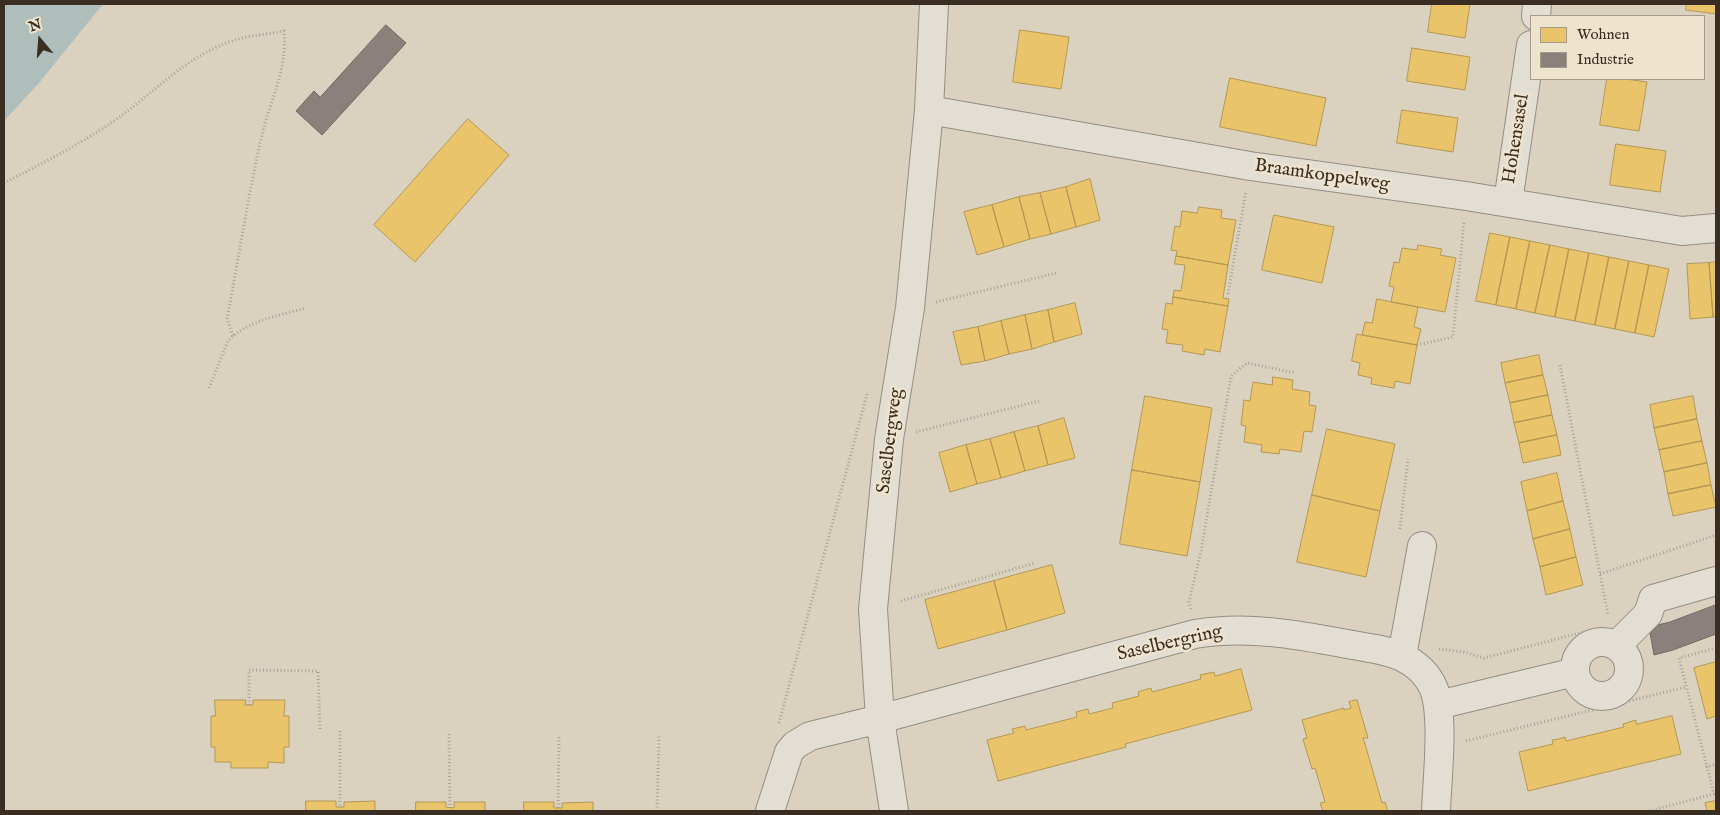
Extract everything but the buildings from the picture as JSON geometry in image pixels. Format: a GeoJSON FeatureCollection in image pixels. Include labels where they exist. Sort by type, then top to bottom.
{"type":"FeatureCollection","features":[{"type":"Feature","properties":{"kind":"street","name":"Saselbergweg"},"geometry":{"type":"LineString","coordinates":[[894,811],[880,719],[873,609],[888,439],[910,308],[929,110],[934,4]]}},
{"type":"Feature","properties":{"kind":"street","name":"Hohensasel"},"geometry":{"type":"LineString","coordinates":[[1508,202],[1530,52]]}},
{"type":"Feature","properties":{"kind":"street","name":"Braamkoppelweg"},"geometry":{"type":"LineString","coordinates":[[929,110],[1250,166],[1508,202],[1682,231],[1716,228]]}},
{"type":"Feature","properties":{"kind":"street"},"geometry":{"type":"LineString","coordinates":[[1402,656],[1422,546]]}},
{"type":"Feature","properties":{"kind":"street"},"geometry":{"type":"LineString","coordinates":[[1613,636],[1629,666],[1628,675],[1618,690],[1600,696],[1591,694],[1578,681],[1575,672],[1576,662],[1580,653],[1588,646],[1597,642],[1607,642],[1613,636],[1648,614],[1653,599],[1716,581]]}},
{"type":"Feature","properties":{"kind":"street","name":"Saselbergring"},"geometry":{"type":"LineString","coordinates":[[880,719],[1195,634],[1232,630],[1272,631],[1384,651],[1402,656],[1428,678],[1438,706],[1436,811]]}},
{"type":"Feature","properties":{"kind":"street"},"geometry":{"type":"LineString","coordinates":[[1438,706],[1575,672]]}},
{"type":"Feature","properties":{"kind":"street"},"geometry":{"type":"LineString","coordinates":[[770,811],[789,752],[795,745],[810,736],[880,719]]}},
{"type":"Feature","properties":{"kind":"path"},"geometry":{"type":"LineString","coordinates":[[4,183],[55,157],[108,126],[192,60],[239,39],[284,32],[285,55],[281,76],[262,134],[227,318],[233,336]]}},
{"type":"Feature","properties":{"kind":"path"},"geometry":{"type":"LineString","coordinates":[[1228,294],[1250,166]]}},
{"type":"Feature","properties":{"kind":"path"},"geometry":{"type":"LineString","coordinates":[[1417,344],[1452,337],[1466,196]]}},
{"type":"Feature","properties":{"kind":"path"},"geometry":{"type":"LineString","coordinates":[[910,308],[1057,273]]}},
{"type":"Feature","properties":{"kind":"path"},"geometry":{"type":"LineString","coordinates":[[209,388],[228,342],[233,336],[273,317],[306,308]]}},
{"type":"Feature","properties":{"kind":"path"},"geometry":{"type":"LineString","coordinates":[[1195,634],[1189,602],[1201,551],[1231,376],[1247,363],[1296,373]]}},
{"type":"Feature","properties":{"kind":"path"},"geometry":{"type":"LineString","coordinates":[[1402,656],[1425,647],[1464,652],[1484,658],[1613,636],[1560,365]]}},
{"type":"Feature","properties":{"kind":"path"},"geometry":{"type":"LineString","coordinates":[[777,732],[869,386]]}},
{"type":"Feature","properties":{"kind":"path"},"geometry":{"type":"LineString","coordinates":[[888,439],[1039,402]]}},
{"type":"Feature","properties":{"kind":"path"},"geometry":{"type":"LineString","coordinates":[[1600,574],[1716,535]]}},
{"type":"Feature","properties":{"kind":"path"},"geometry":{"type":"LineString","coordinates":[[873,609],[1035,563]]}},
{"type":"Feature","properties":{"kind":"path"},"geometry":{"type":"LineString","coordinates":[[1649,811],[1714,794],[1679,658],[1716,648]]}},
{"type":"Feature","properties":{"kind":"path"},"geometry":{"type":"LineString","coordinates":[[249,705],[249,670],[318,671],[320,731]]}},
{"type":"Feature","properties":{"kind":"path"},"geometry":{"type":"LineString","coordinates":[[1438,748],[1686,687]]}},
{"type":"Feature","properties":{"kind":"path"},"geometry":{"type":"LineString","coordinates":[[340,731],[340,807]]}},
{"type":"Feature","properties":{"kind":"path"},"geometry":{"type":"LineString","coordinates":[[449,734],[450,808]]}},
{"type":"Feature","properties":{"kind":"path"},"geometry":{"type":"LineString","coordinates":[[657,811],[659,736]]}},
{"type":"Feature","properties":{"kind":"path"},"geometry":{"type":"LineString","coordinates":[[558,808],[559,737]]}},
{"type":"Feature","properties":{"kind":"path"},"geometry":{"type":"LineString","coordinates":[[1706,766],[1716,764]]}},
{"type":"Feature","properties":{"kind":"shaded area"},"geometry":{"type":"Polygon","coordinates":[[[5,4],[103,4],[39,83],[4,121],[4,6],[5,4]]]}}]}
